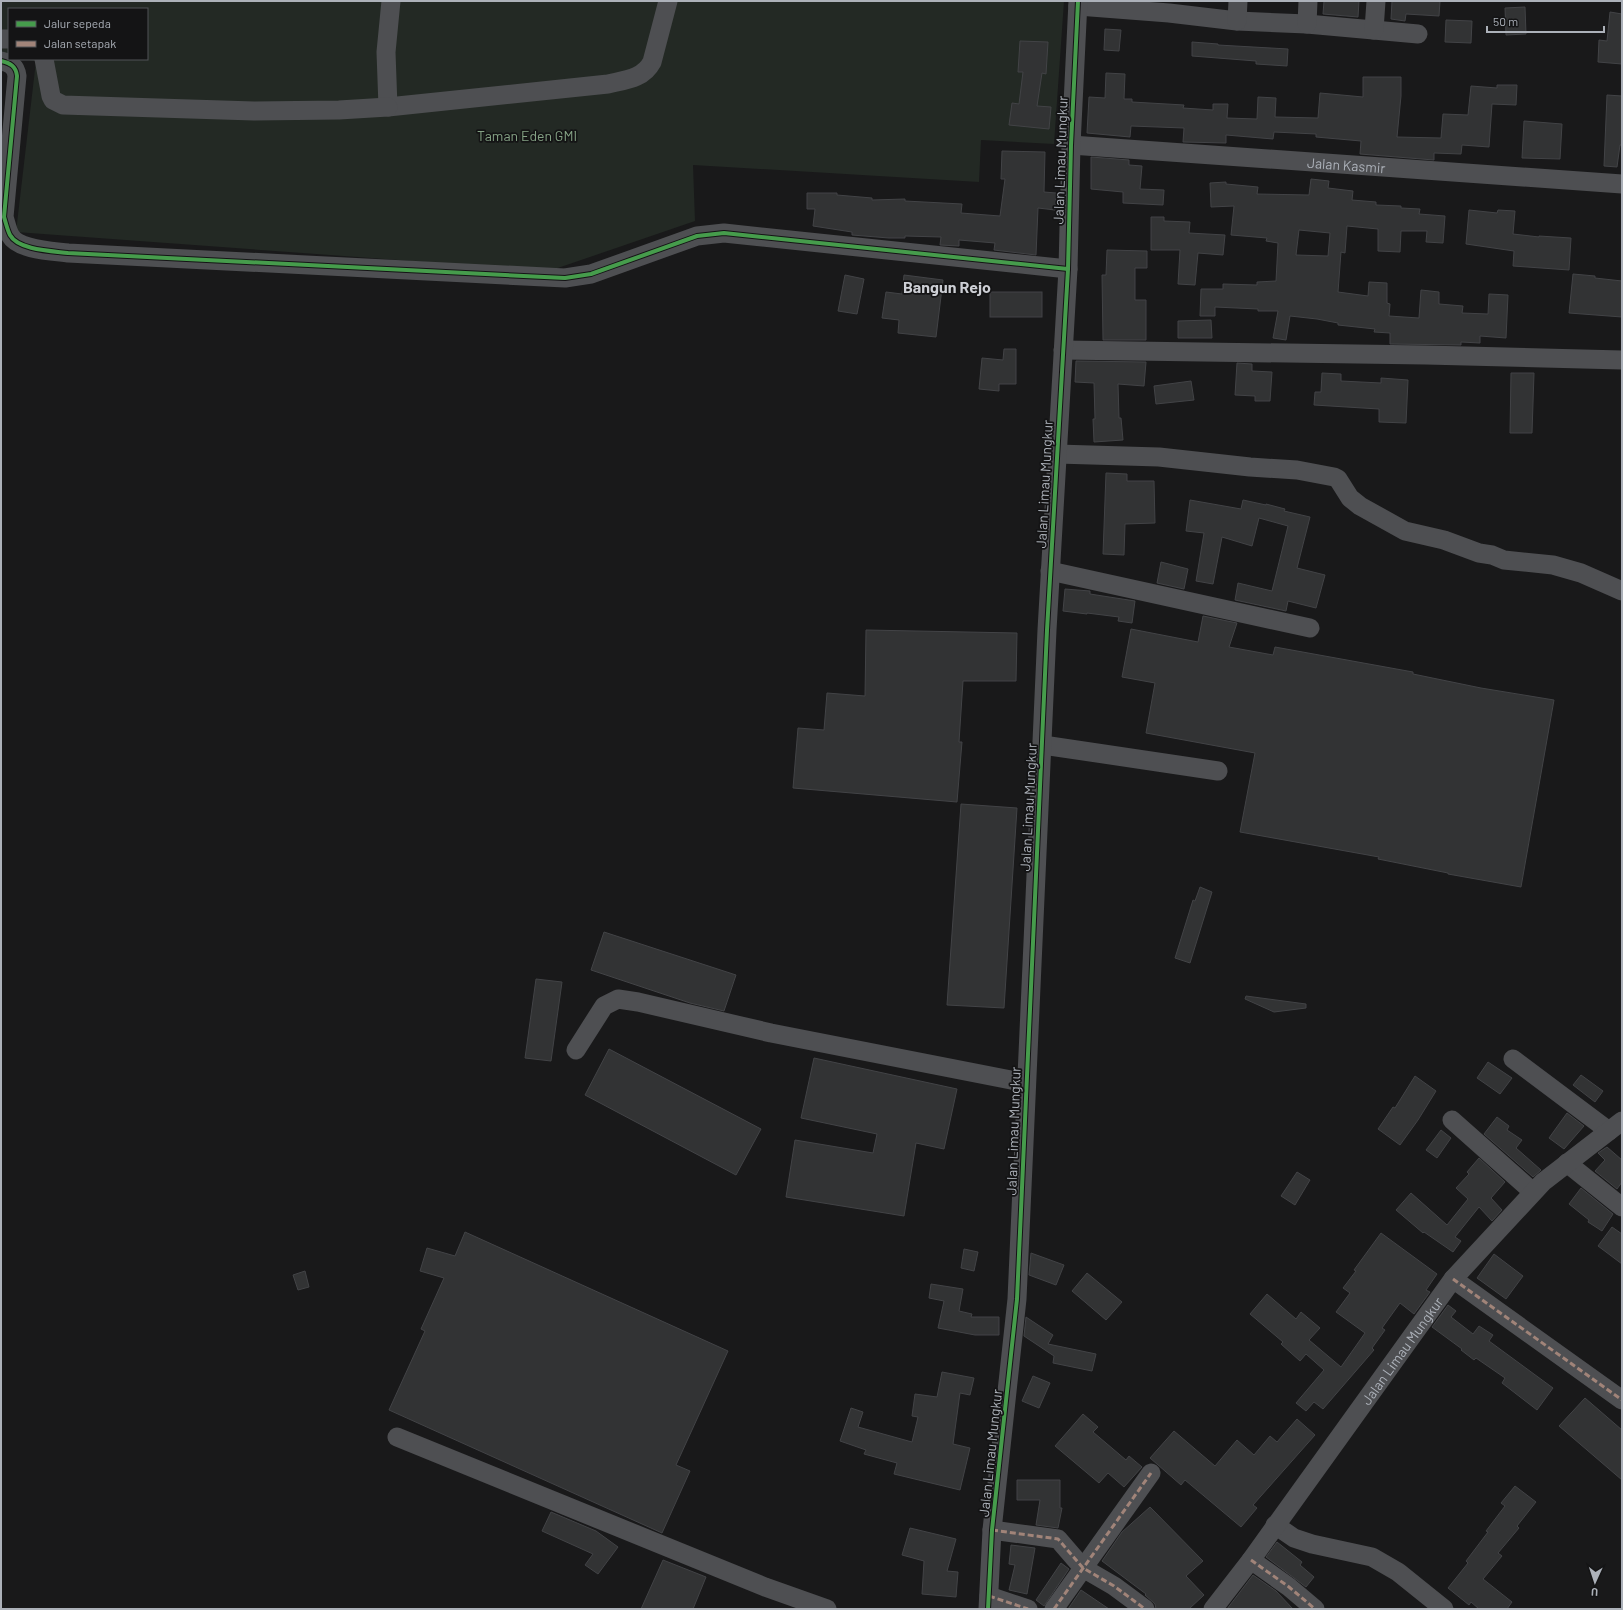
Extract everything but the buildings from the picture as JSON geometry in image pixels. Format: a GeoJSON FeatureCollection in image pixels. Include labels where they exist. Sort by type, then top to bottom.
{"type":"FeatureCollection","features":[{"type":"Feature","properties":{"kind":"street"},"geometry":{"type":"LineString","coordinates":[[388,107],[386,52],[391,1]]}},
{"type":"Feature","properties":{"kind":"street"},"geometry":{"type":"LineString","coordinates":[[44,60],[50,96],[53,100],[63,105],[254,111],[339,110],[388,107],[608,84],[641,75],[648,70],[652,62],[668,1]]}},
{"type":"Feature","properties":{"kind":"street"},"geometry":{"type":"LineString","coordinates":[[1237,21],[1238,1]]}},
{"type":"Feature","properties":{"kind":"street"},"geometry":{"type":"LineString","coordinates":[[1307,24],[1308,1]]}},
{"type":"Feature","properties":{"kind":"street"},"geometry":{"type":"LineString","coordinates":[[1374,30],[1376,1]]}},
{"type":"Feature","properties":{"kind":"street"},"geometry":{"type":"LineString","coordinates":[[1078,4],[1169,7],[1237,21],[1307,24],[1418,34]]}},
{"type":"Feature","properties":{"kind":"street","name":"Jalan Limau Mungkur"},"geometry":{"type":"LineString","coordinates":[[989,1603],[992,1530],[1017,1299],[1050,571],[1068,268],[1071,145],[1078,4]]}},
{"type":"Feature","properties":{"kind":"street"},"geometry":{"type":"LineString","coordinates":[[1,61],[14,66],[17,70],[18,83],[12,123],[4,217],[10,236],[17,243],[37,249],[75,253],[565,278],[591,274],[697,236],[724,233],[1068,268]]}},
{"type":"Feature","properties":{"kind":"street","name":"Jalan Kasmir"},"geometry":{"type":"LineString","coordinates":[[1071,145],[1622,184]]}},
{"type":"Feature","properties":{"kind":"street"},"geometry":{"type":"LineString","coordinates":[[1063,350],[1434,355],[1622,360]]}},
{"type":"Feature","properties":{"kind":"street"},"geometry":{"type":"LineString","coordinates":[[1057,454],[1159,458],[1297,470],[1334,477],[1338,479],[1350,498],[1360,506],[1406,531],[1444,540],[1479,553],[1492,555],[1504,560],[1553,565],[1581,573],[1622,590]]}},
{"type":"Feature","properties":{"kind":"street"},"geometry":{"type":"LineString","coordinates":[[1050,571],[1310,628]]}},
{"type":"Feature","properties":{"kind":"street"},"geometry":{"type":"LineString","coordinates":[[1042,745],[1218,771]]}},
{"type":"Feature","properties":{"kind":"street"},"geometry":{"type":"LineString","coordinates":[[576,1050],[604,1006],[618,999],[638,1002],[771,1033],[1026,1083]]}},
{"type":"Feature","properties":{"kind":"street"},"geometry":{"type":"LineString","coordinates":[[1513,1059],[1616,1126]]}},
{"type":"Feature","properties":{"kind":"street"},"geometry":{"type":"LineString","coordinates":[[1452,1120],[1533,1192]]}},
{"type":"Feature","properties":{"kind":"street","name":"Jalan Limau Mungkur"},"geometry":{"type":"LineString","coordinates":[[1213,1609],[1276,1526],[1453,1279],[1533,1192],[1567,1163],[1616,1126]]}},
{"type":"Feature","properties":{"kind":"street"},"geometry":{"type":"LineString","coordinates":[[1567,1163],[1622,1207]]}},
{"type":"Feature","properties":{"kind":"street"},"geometry":{"type":"LineString","coordinates":[[1453,1279],[1622,1400]]}},
{"type":"Feature","properties":{"kind":"street"},"geometry":{"type":"LineString","coordinates":[[397,1437],[765,1587],[827,1609]]}},
{"type":"Feature","properties":{"kind":"street"},"geometry":{"type":"LineString","coordinates":[[1054,1609],[1151,1473]]}},
{"type":"Feature","properties":{"kind":"street"},"geometry":{"type":"LineString","coordinates":[[1276,1526],[1294,1538],[1312,1544],[1372,1557],[1398,1572],[1444,1609]]}},
{"type":"Feature","properties":{"kind":"street"},"geometry":{"type":"LineString","coordinates":[[992,1530],[1058,1539],[1083,1568],[1114,1586],[1145,1609]]}},
{"type":"Feature","properties":{"kind":"street"},"geometry":{"type":"LineString","coordinates":[[1251,1560],[1289,1587],[1315,1609]]}},
{"type":"Feature","properties":{"kind":"street"},"geometry":{"type":"LineString","coordinates":[[989,1603],[1028,1609]]}},
{"type":"Feature","properties":{"kind":"green space","name":"Taman Eden GMI"},"geometry":{"type":"Polygon","coordinates":[[[1,1],[1064,1],[1054,144],[981,140],[979,182],[693,165],[695,221],[549,271],[16,232],[36,61],[28,60],[148,60],[148,8],[8,8],[8,58],[1,57],[1,1]]]}},
{"type":"Feature","properties":{"kind":"marked path"},"geometry":{"type":"LineString","coordinates":[[1453,1279],[1622,1400]]}},
{"type":"Feature","properties":{"kind":"marked path"},"geometry":{"type":"LineString","coordinates":[[1054,1609],[1151,1473]]}},
{"type":"Feature","properties":{"kind":"marked path"},"geometry":{"type":"LineString","coordinates":[[992,1530],[1058,1539],[1083,1568],[1114,1586],[1145,1609]]}},
{"type":"Feature","properties":{"kind":"marked path"},"geometry":{"type":"LineString","coordinates":[[1251,1560],[1289,1587],[1315,1609]]}},
{"type":"Feature","properties":{"kind":"marked path"},"geometry":{"type":"LineString","coordinates":[[989,1596],[1028,1609]]}},
{"type":"Feature","properties":{"kind":"cycle path"},"geometry":{"type":"LineString","coordinates":[[988,1609],[992,1530],[1017,1299],[1047,630],[1068,269],[1071,145],[1078,1]]}},
{"type":"Feature","properties":{"kind":"cycle path"},"geometry":{"type":"LineString","coordinates":[[1,61],[12,66],[17,76],[4,217],[9,233],[14,240],[20,244],[36,249],[68,253],[565,278],[591,274],[697,236],[724,233],[1068,269]]}},
{"type":"Feature","properties":{"kind":"district","name":"Bangun Rejo"},"geometry":{"type":"Point","coordinates":[947,286]}}]}
